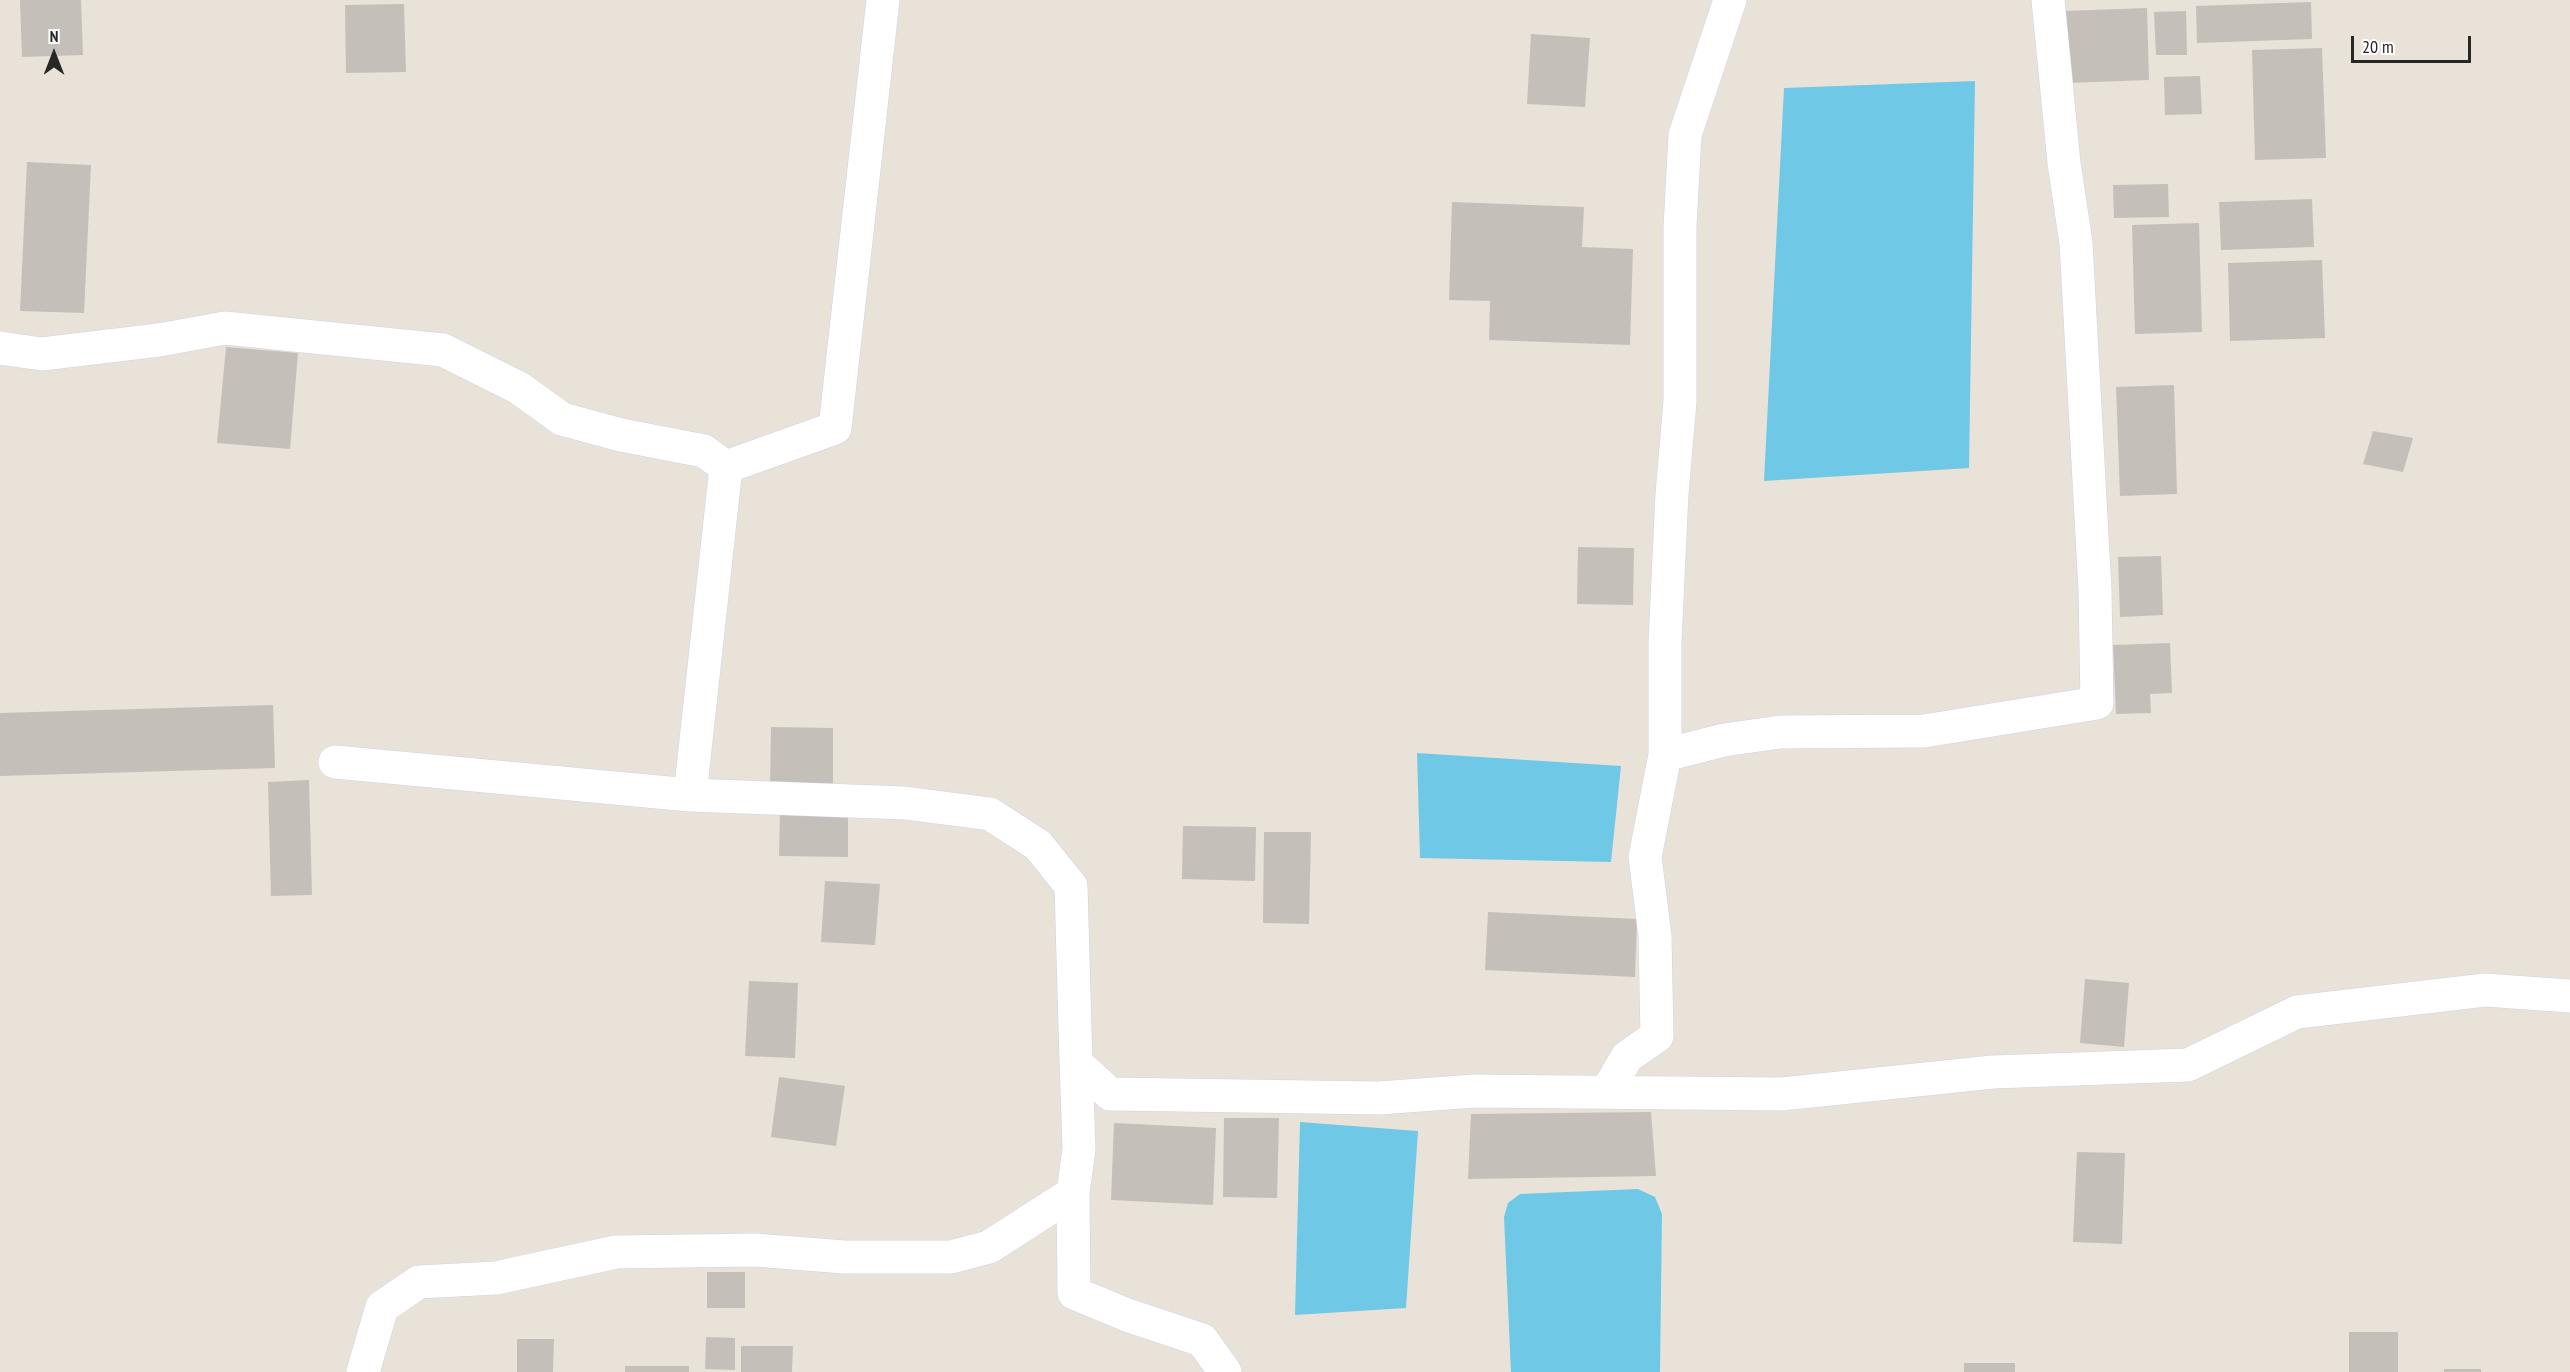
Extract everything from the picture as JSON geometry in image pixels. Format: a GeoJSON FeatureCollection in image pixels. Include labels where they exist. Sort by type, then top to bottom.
{"type":"FeatureCollection","features":[{"type":"Feature","properties":{"kind":"street"},"geometry":{"type":"LineString","coordinates":[[726,467],[835,428],[883,0]]}},
{"type":"Feature","properties":{"kind":"street"},"geometry":{"type":"LineString","coordinates":[[1607,1091],[1627,1057],[1657,1035],[1655,936],[1645,857],[1665,755],[1665,631],[1672,494],[1680,400],[1680,227],[1685,135],[1730,0]]}},
{"type":"Feature","properties":{"kind":"street"},"geometry":{"type":"LineString","coordinates":[[1665,755],[1725,741],[1780,732],[1924,731],[2097,704],[2095,590],[2076,243],[2064,163],[2048,0]]}},
{"type":"Feature","properties":{"kind":"street"},"geometry":{"type":"LineString","coordinates":[[0,348],[42,354],[159,340],[225,328],[443,350],[519,388],[562,419],[621,435],[704,452],[726,467]]}},
{"type":"Feature","properties":{"kind":"street"},"geometry":{"type":"LineString","coordinates":[[690,795],[726,467]]}},
{"type":"Feature","properties":{"kind":"street"},"geometry":{"type":"LineString","coordinates":[[335,762],[690,795],[905,803],[990,814],[1038,845],[1071,886],[1079,1149],[1073,1193],[1074,1293],[1127,1315],[1202,1340],[1225,1372]]}},
{"type":"Feature","properties":{"kind":"street"},"geometry":{"type":"LineString","coordinates":[[1076,1063],[1110,1094],[1380,1098],[1475,1091],[1782,1094],[1993,1072],[2188,1065],[2297,1012],[2485,990],[2570,996]]}},
{"type":"Feature","properties":{"kind":"street"},"geometry":{"type":"LineString","coordinates":[[363,1372],[382,1307],[419,1282],[496,1278],[616,1252],[755,1251],[844,1257],[951,1257],[989,1247],[1073,1193]]}},
{"type":"Feature","properties":{"kind":"water"},"geometry":{"type":"Polygon","coordinates":[[[1975,81],[1969,468],[1764,481],[1784,88],[1975,81]]]}},
{"type":"Feature","properties":{"kind":"water"},"geometry":{"type":"Polygon","coordinates":[[[1417,753],[1621,766],[1611,862],[1420,858],[1417,753]]]}},
{"type":"Feature","properties":{"kind":"water"},"geometry":{"type":"Polygon","coordinates":[[[1300,1122],[1418,1131],[1406,1308],[1295,1315],[1300,1122]]]}},
{"type":"Feature","properties":{"kind":"water"},"geometry":{"type":"Polygon","coordinates":[[[1638,1189],[1655,1197],[1662,1214],[1660,1372],[1511,1372],[1504,1217],[1508,1203],[1520,1194],[1638,1189]]]}},
{"type":"Feature","properties":{"kind":"building"},"geometry":{"type":"Polygon","coordinates":[[[20,0],[81,0],[83,55],[22,57],[20,0]]]}},
{"type":"Feature","properties":{"kind":"building"},"geometry":{"type":"Polygon","coordinates":[[[2311,2],[2312,39],[2197,43],[2196,6],[2311,2]]]}},
{"type":"Feature","properties":{"kind":"building"},"geometry":{"type":"Polygon","coordinates":[[[404,4],[406,72],[346,73],[345,5],[404,4]]]}},
{"type":"Feature","properties":{"kind":"building"},"geometry":{"type":"Polygon","coordinates":[[[2147,8],[2149,80],[2066,83],[2063,11],[2147,8]]]}},
{"type":"Feature","properties":{"kind":"building"},"geometry":{"type":"Polygon","coordinates":[[[2186,11],[2187,55],[2156,55],[2154,12],[2186,11]]]}},
{"type":"Feature","properties":{"kind":"building"},"geometry":{"type":"Polygon","coordinates":[[[1531,34],[1590,38],[1585,107],[1527,104],[1531,34]]]}},
{"type":"Feature","properties":{"kind":"building"},"geometry":{"type":"Polygon","coordinates":[[[2322,48],[2326,158],[2255,160],[2252,50],[2322,48]]]}},
{"type":"Feature","properties":{"kind":"building"},"geometry":{"type":"Polygon","coordinates":[[[2200,76],[2202,114],[2165,115],[2164,77],[2200,76]]]}},
{"type":"Feature","properties":{"kind":"building"},"geometry":{"type":"Polygon","coordinates":[[[27,162],[91,165],[84,313],[20,311],[27,162]]]}},
{"type":"Feature","properties":{"kind":"building"},"geometry":{"type":"Polygon","coordinates":[[[2168,184],[2169,217],[2114,218],[2113,185],[2168,184]]]}},
{"type":"Feature","properties":{"kind":"building"},"geometry":{"type":"Polygon","coordinates":[[[2312,199],[2314,247],[2221,250],[2219,202],[2312,199]]]}},
{"type":"Feature","properties":{"kind":"building"},"geometry":{"type":"Polygon","coordinates":[[[1452,202],[1584,207],[1582,247],[1633,249],[1630,345],[1489,340],[1490,301],[1449,300],[1452,202]]]}},
{"type":"Feature","properties":{"kind":"building"},"geometry":{"type":"Polygon","coordinates":[[[2199,223],[2202,332],[2135,334],[2132,225],[2199,223]]]}},
{"type":"Feature","properties":{"kind":"building"},"geometry":{"type":"Polygon","coordinates":[[[2322,260],[2325,338],[2230,341],[2228,263],[2322,260]]]}},
{"type":"Feature","properties":{"kind":"building"},"geometry":{"type":"Polygon","coordinates":[[[226,347],[298,353],[290,449],[217,443],[226,347]]]}},
{"type":"Feature","properties":{"kind":"building"},"geometry":{"type":"Polygon","coordinates":[[[2174,385],[2177,494],[2120,496],[2116,387],[2174,385]]]}},
{"type":"Feature","properties":{"kind":"building"},"geometry":{"type":"Polygon","coordinates":[[[2373,431],[2413,438],[2403,472],[2363,464],[2373,431]]]}},
{"type":"Feature","properties":{"kind":"building"},"geometry":{"type":"Polygon","coordinates":[[[1578,547],[1634,548],[1633,605],[1577,604],[1578,547]]]}},
{"type":"Feature","properties":{"kind":"building"},"geometry":{"type":"Polygon","coordinates":[[[2161,556],[2163,615],[2120,617],[2118,557],[2161,556]]]}},
{"type":"Feature","properties":{"kind":"building"},"geometry":{"type":"Polygon","coordinates":[[[2170,643],[2172,693],[2150,694],[2151,713],[2116,714],[2113,645],[2170,643]]]}},
{"type":"Feature","properties":{"kind":"building"},"geometry":{"type":"Polygon","coordinates":[[[273,705],[275,768],[0,776],[0,713],[273,705]]]}},
{"type":"Feature","properties":{"kind":"building"},"geometry":{"type":"Polygon","coordinates":[[[771,727],[833,728],[833,789],[770,789],[771,727]]]}},
{"type":"Feature","properties":{"kind":"building"},"geometry":{"type":"Polygon","coordinates":[[[309,780],[312,895],[271,896],[268,782],[309,780]]]}},
{"type":"Feature","properties":{"kind":"building"},"geometry":{"type":"Polygon","coordinates":[[[780,807],[848,808],[848,857],[779,856],[780,807]]]}},
{"type":"Feature","properties":{"kind":"building"},"geometry":{"type":"Polygon","coordinates":[[[1183,826],[1256,827],[1255,881],[1182,879],[1183,826]]]}},
{"type":"Feature","properties":{"kind":"building"},"geometry":{"type":"Polygon","coordinates":[[[1264,832],[1311,832],[1309,924],[1263,923],[1264,832]]]}},
{"type":"Feature","properties":{"kind":"building"},"geometry":{"type":"Polygon","coordinates":[[[825,881],[880,884],[875,945],[821,942],[825,881]]]}},
{"type":"Feature","properties":{"kind":"building"},"geometry":{"type":"Polygon","coordinates":[[[1488,912],[1637,919],[1635,977],[1485,970],[1488,912]]]}},
{"type":"Feature","properties":{"kind":"building"},"geometry":{"type":"Polygon","coordinates":[[[2085,979],[2129,983],[2124,1047],[2080,1043],[2085,979]]]}},
{"type":"Feature","properties":{"kind":"building"},"geometry":{"type":"Polygon","coordinates":[[[749,981],[798,983],[795,1058],[745,1056],[749,981]]]}},
{"type":"Feature","properties":{"kind":"building"},"geometry":{"type":"Polygon","coordinates":[[[779,1077],[845,1086],[836,1146],[771,1137],[779,1077]]]}},
{"type":"Feature","properties":{"kind":"building"},"geometry":{"type":"Polygon","coordinates":[[[1651,1112],[1656,1176],[1468,1179],[1471,1114],[1651,1112]]]}},
{"type":"Feature","properties":{"kind":"building"},"geometry":{"type":"Polygon","coordinates":[[[1224,1118],[1279,1118],[1277,1198],[1223,1197],[1224,1118]]]}},
{"type":"Feature","properties":{"kind":"building"},"geometry":{"type":"Polygon","coordinates":[[[1114,1123],[1216,1128],[1213,1205],[1111,1200],[1114,1123]]]}},
{"type":"Feature","properties":{"kind":"building"},"geometry":{"type":"Polygon","coordinates":[[[2077,1152],[2125,1153],[2122,1244],[2073,1242],[2077,1152]]]}},
{"type":"Feature","properties":{"kind":"building"},"geometry":{"type":"Polygon","coordinates":[[[707,1272],[745,1272],[745,1308],[707,1308],[707,1272]]]}},
{"type":"Feature","properties":{"kind":"building"},"geometry":{"type":"Polygon","coordinates":[[[2349,1332],[2398,1332],[2398,1372],[2349,1372],[2349,1332]]]}},
{"type":"Feature","properties":{"kind":"building"},"geometry":{"type":"Polygon","coordinates":[[[706,1337],[735,1338],[735,1370],[705,1369],[706,1337]]]}},
{"type":"Feature","properties":{"kind":"building"},"geometry":{"type":"Polygon","coordinates":[[[517,1339],[554,1339],[553,1372],[517,1372],[517,1339]]]}},
{"type":"Feature","properties":{"kind":"building"},"geometry":{"type":"Polygon","coordinates":[[[741,1346],[793,1346],[792,1372],[741,1372],[741,1346]]]}},
{"type":"Feature","properties":{"kind":"building"},"geometry":{"type":"Polygon","coordinates":[[[1964,1363],[2015,1363],[2015,1372],[1964,1372],[1964,1363]]]}},
{"type":"Feature","properties":{"kind":"building"},"geometry":{"type":"Polygon","coordinates":[[[625,1366],[689,1366],[689,1372],[625,1372],[625,1366]]]}},
{"type":"Feature","properties":{"kind":"building"},"geometry":{"type":"Polygon","coordinates":[[[2444,1369],[2481,1369],[2481,1372],[2444,1372],[2444,1369]]]}}]}
